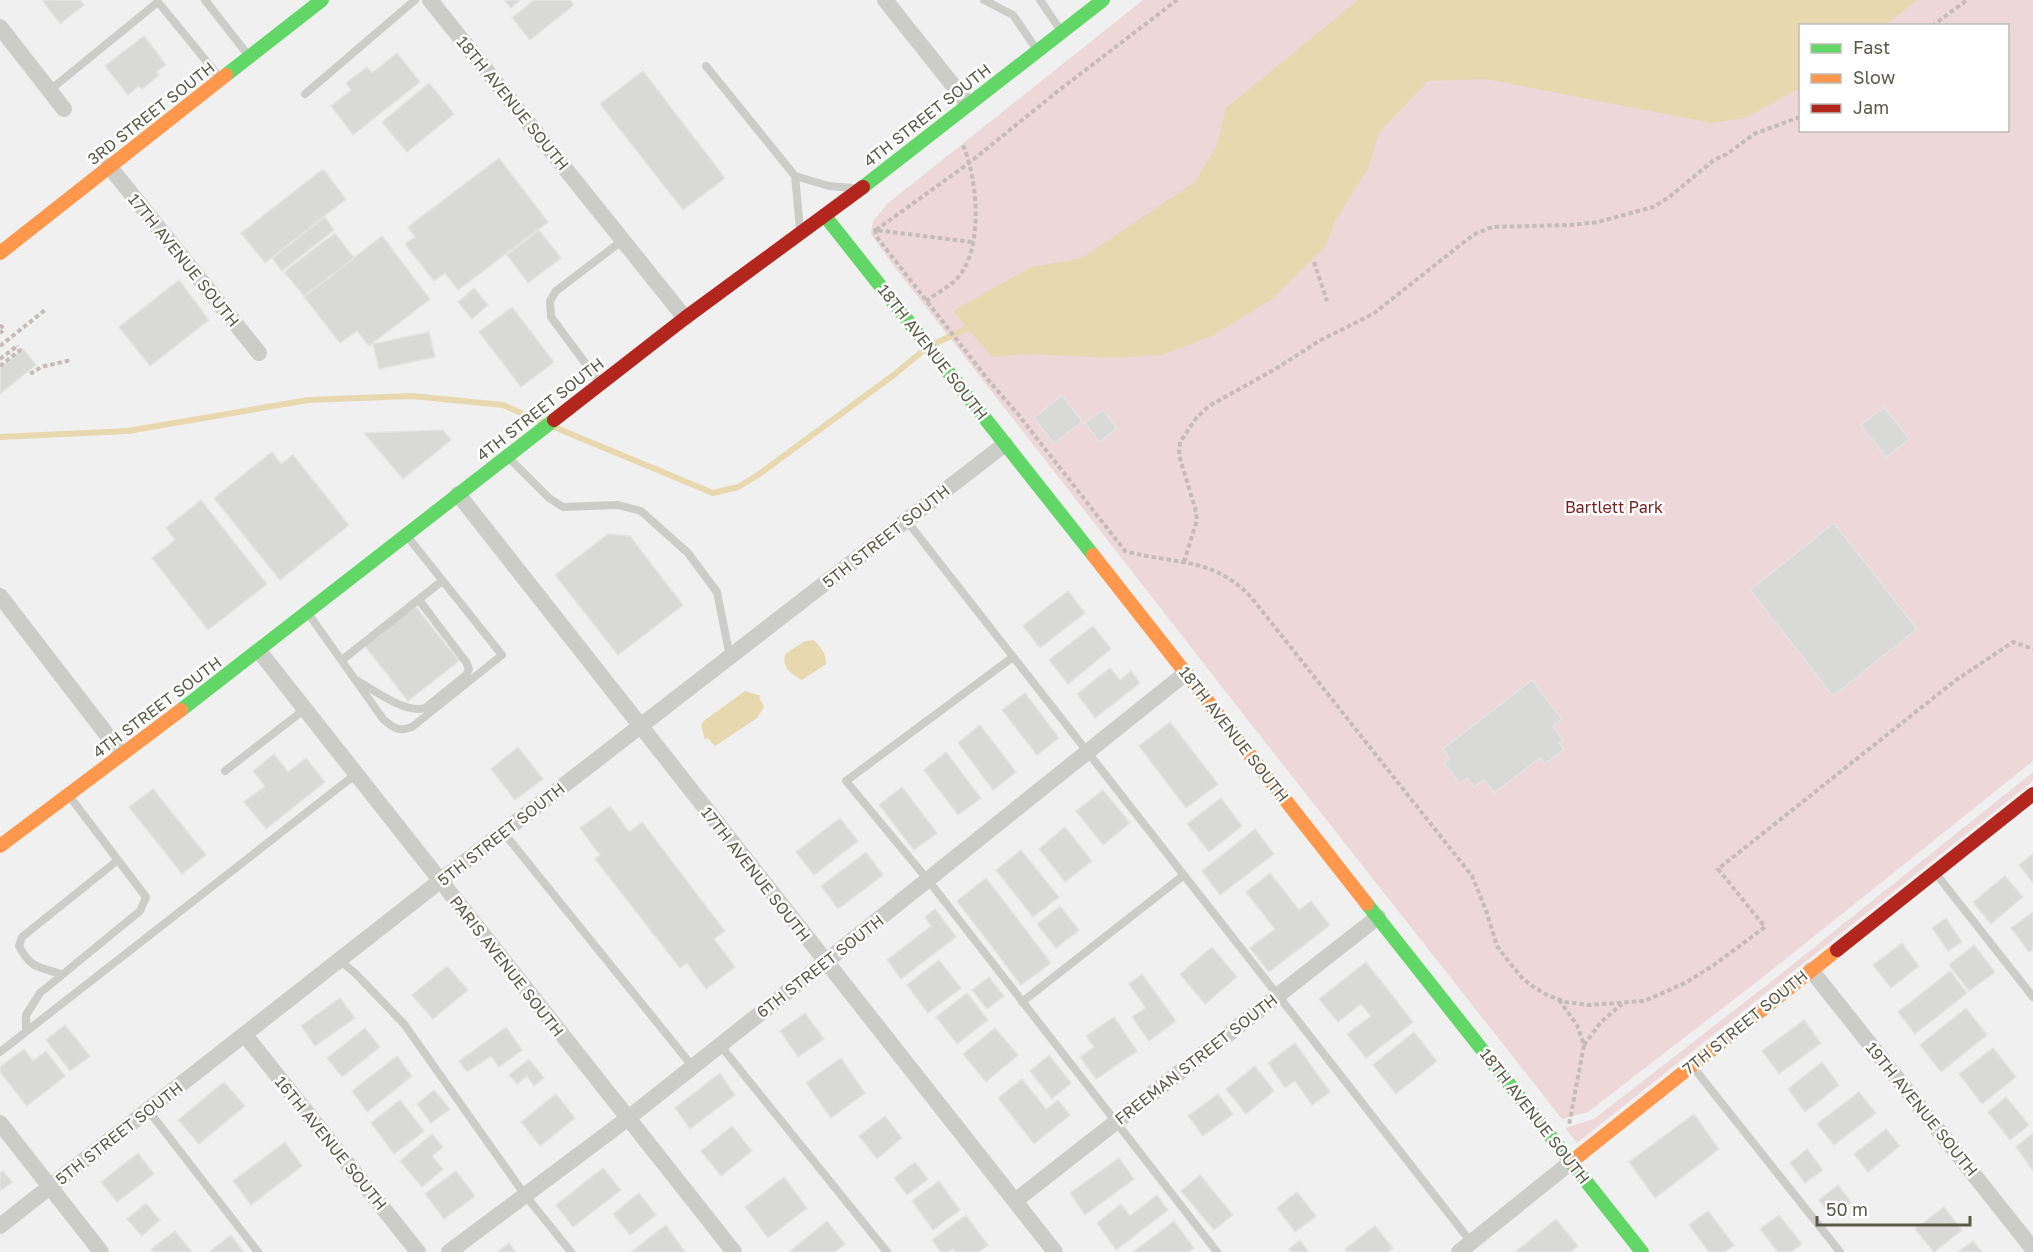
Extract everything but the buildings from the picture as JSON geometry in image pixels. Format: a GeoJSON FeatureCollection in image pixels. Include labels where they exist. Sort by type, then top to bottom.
{"type":"FeatureCollection","features":[{"type":"Feature","properties":{"kind":"street","name":"3RD STREET SOUTH"},"geometry":{"type":"LineString","coordinates":[[0,253],[322,0]]}},
{"type":"Feature","properties":{"kind":"street","name":"18TH AVENUE SOUTH"},"geometry":{"type":"LineString","coordinates":[[430,0],[685,318]]}},
{"type":"Feature","properties":{"kind":"street"},"geometry":{"type":"LineString","coordinates":[[885,0],[968,104]]}},
{"type":"Feature","properties":{"kind":"street","name":"4TH STREET SOUTH"},"geometry":{"type":"LineString","coordinates":[[0,846],[259,651],[600,383],[825,216],[1103,0]]}},
{"type":"Feature","properties":{"kind":"street"},"geometry":{"type":"LineString","coordinates":[[0,27],[64,109]]}},
{"type":"Feature","properties":{"kind":"street","name":"17TH AVENUE SOUTH"},"geometry":{"type":"LineString","coordinates":[[110,166],[259,353]]}},
{"type":"Feature","properties":{"kind":"street","name":"18TH AVENUE SOUTH"},"geometry":{"type":"LineString","coordinates":[[825,216],[1642,1252]]}},
{"type":"Feature","properties":{"kind":"street","name":"5TH STREET SOUTH"},"geometry":{"type":"LineString","coordinates":[[0,1226],[440,881],[1005,444]]}},
{"type":"Feature","properties":{"kind":"street","name":"17TH AVENUE SOUTH"},"geometry":{"type":"LineString","coordinates":[[458,494],[1055,1252]]}},
{"type":"Feature","properties":{"kind":"street"},"geometry":{"type":"LineString","coordinates":[[0,596],[121,753]]}},
{"type":"Feature","properties":{"kind":"street","name":"PARIS AVENUE SOUTH"},"geometry":{"type":"LineString","coordinates":[[259,651],[734,1252]]}},
{"type":"Feature","properties":{"kind":"street","name":"6TH STREET SOUTH"},"geometry":{"type":"LineString","coordinates":[[449,1252],[627,1119],[1186,673]]}},
{"type":"Feature","properties":{"kind":"street","name":"7TH STREET SOUTH"},"geometry":{"type":"LineString","coordinates":[[1465,1247],[2033,794]]}},
{"type":"Feature","properties":{"kind":"street","name":"FREEMAN STREET SOUTH"},"geometry":{"type":"LineString","coordinates":[[1015,1201],[1378,916]]}},
{"type":"Feature","properties":{"kind":"street","name":"19TH AVENUE SOUTH"},"geometry":{"type":"LineString","coordinates":[[1811,970],[2033,1249]]}},
{"type":"Feature","properties":{"kind":"street","name":"16TH AVENUE SOUTH"},"geometry":{"type":"LineString","coordinates":[[245,1035],[418,1252]]}},
{"type":"Feature","properties":{"kind":"street"},"geometry":{"type":"LineString","coordinates":[[0,1123],[101,1252]]}},
{"type":"Feature","properties":{"kind":"lane"},"geometry":{"type":"LineString","coordinates":[[205,0],[250,57]]}},
{"type":"Feature","properties":{"kind":"lane"},"geometry":{"type":"LineString","coordinates":[[305,94],[415,0]]}},
{"type":"Feature","properties":{"kind":"lane"},"geometry":{"type":"LineString","coordinates":[[984,0],[1013,15],[1037,51]]}},
{"type":"Feature","properties":{"kind":"lane"},"geometry":{"type":"LineString","coordinates":[[1040,0],[1062,32]]}},
{"type":"Feature","properties":{"kind":"lane"},"geometry":{"type":"LineString","coordinates":[[50,90],[158,2],[221,79]]}},
{"type":"Feature","properties":{"kind":"lane"},"geometry":{"type":"LineString","coordinates":[[706,66],[795,176],[799,201],[800,234]]}},
{"type":"Feature","properties":{"kind":"lane"},"geometry":{"type":"LineString","coordinates":[[795,176],[829,186],[860,189]]}},
{"type":"Feature","properties":{"kind":"lane"},"geometry":{"type":"LineString","coordinates":[[600,383],[551,317],[550,302],[556,291],[623,240]]}},
{"type":"Feature","properties":{"kind":"lane"},"geometry":{"type":"LineString","coordinates":[[507,456],[549,498],[563,507],[618,505],[641,511],[688,553],[717,592],[730,657]]}},
{"type":"Feature","properties":{"kind":"lane"},"geometry":{"type":"LineString","coordinates":[[906,520],[1278,994],[1465,1247]]}},
{"type":"Feature","properties":{"kind":"lane"},"geometry":{"type":"LineString","coordinates":[[308,613],[353,678],[391,727],[405,730],[412,727],[502,655],[406,535]]}},
{"type":"Feature","properties":{"kind":"lane"},"geometry":{"type":"LineString","coordinates":[[342,660],[442,581]]}},
{"type":"Feature","properties":{"kind":"lane"},"geometry":{"type":"LineString","coordinates":[[353,678],[404,707],[418,710],[425,708],[466,675],[469,669],[466,662],[419,600]]}},
{"type":"Feature","properties":{"kind":"lane"},"geometry":{"type":"LineString","coordinates":[[1013,657],[846,781],[928,880],[1217,1252]]}},
{"type":"Feature","properties":{"kind":"lane"},"geometry":{"type":"LineString","coordinates":[[225,771],[305,709]]}},
{"type":"Feature","properties":{"kind":"lane"},"geometry":{"type":"LineString","coordinates":[[0,1052],[356,774]]}},
{"type":"Feature","properties":{"kind":"lane"},"geometry":{"type":"LineString","coordinates":[[26,1031],[26,1015],[40,993],[140,911],[146,897],[68,794]]}},
{"type":"Feature","properties":{"kind":"lane"},"geometry":{"type":"LineString","coordinates":[[503,832],[693,1067]]}},
{"type":"Feature","properties":{"kind":"lane"},"geometry":{"type":"LineString","coordinates":[[61,974],[36,966],[26,959],[19,946],[22,937],[118,860]]}},
{"type":"Feature","properties":{"kind":"lane"},"geometry":{"type":"LineString","coordinates":[[1935,872],[2033,997]]}},
{"type":"Feature","properties":{"kind":"lane"},"geometry":{"type":"LineString","coordinates":[[1022,1002],[1184,875]]}},
{"type":"Feature","properties":{"kind":"lane"},"geometry":{"type":"LineString","coordinates":[[339,960],[355,973],[404,1024],[525,1195],[571,1252]]}},
{"type":"Feature","properties":{"kind":"lane"},"geometry":{"type":"LineString","coordinates":[[720,1045],[887,1252]]}},
{"type":"Feature","properties":{"kind":"lane"},"geometry":{"type":"LineString","coordinates":[[1692,1065],[1840,1252]]}},
{"type":"Feature","properties":{"kind":"lane"},"geometry":{"type":"LineString","coordinates":[[148,1110],[258,1252]]}},
{"type":"Feature","properties":{"kind":"path"},"geometry":{"type":"LineString","coordinates":[[875,230],[969,163],[1177,0]]}},
{"type":"Feature","properties":{"kind":"path"},"geometry":{"type":"LineString","coordinates":[[1935,24],[1967,0]]}},
{"type":"Feature","properties":{"kind":"path"},"geometry":{"type":"LineString","coordinates":[[1184,562],[1197,520],[1196,508],[1179,455],[1180,442],[1192,424],[1209,406],[1277,368],[1319,341],[1373,314],[1473,235],[1492,227],[1598,222],[1653,207],[1668,198],[1714,160],[1754,134],[1799,117]]}},
{"type":"Feature","properties":{"kind":"path"},"geometry":{"type":"LineString","coordinates":[[926,301],[961,274],[972,242],[976,215],[975,196],[963,145]]}},
{"type":"Feature","properties":{"kind":"path"},"geometry":{"type":"LineString","coordinates":[[875,230],[972,242]]}},
{"type":"Feature","properties":{"kind":"path"},"geometry":{"type":"LineString","coordinates":[[875,230],[876,236],[988,381],[1017,413],[1125,551],[1215,570],[1241,586],[1259,606],[1472,876],[1497,946],[1509,963],[1532,986],[1557,999],[1588,1005],[1644,1001],[1685,982],[1721,960],[1765,927],[1718,869],[1987,657],[2013,642],[2033,649]]}},
{"type":"Feature","properties":{"kind":"path"},"geometry":{"type":"LineString","coordinates":[[1314,262],[1327,300]]}},
{"type":"Feature","properties":{"kind":"path"},"geometry":{"type":"LineString","coordinates":[[0,346],[45,310]]}},
{"type":"Feature","properties":{"kind":"path"},"geometry":{"type":"LineString","coordinates":[[0,326],[4,329],[0,333]]}},
{"type":"Feature","properties":{"kind":"path"},"geometry":{"type":"LineString","coordinates":[[0,359],[17,346],[20,350],[0,366]]}},
{"type":"Feature","properties":{"kind":"path"},"geometry":{"type":"LineString","coordinates":[[35,366],[32,373],[41,367],[71,360]]}},
{"type":"Feature","properties":{"kind":"path"},"geometry":{"type":"LineString","coordinates":[[1557,999],[1577,1025],[1584,1045]]}},
{"type":"Feature","properties":{"kind":"path"},"geometry":{"type":"LineString","coordinates":[[1557,1144],[1569,1125],[1584,1045],[1601,1022],[1623,1003]]}},
{"type":"Feature","properties":{"kind":"green space","name":"Bartlett Park"},"geometry":{"type":"Polygon","coordinates":[[[1143,0],[2033,0],[2033,761],[1772,970],[1588,1112],[1562,1119],[893,265],[871,234],[873,221],[887,204],[1143,0]]]}},
{"type":"Feature","properties":{"kind":"green space"},"geometry":{"type":"Polygon","coordinates":[[[2033,772],[2033,781],[1577,1143],[1565,1128],[1594,1119],[1777,977],[2033,772]]]}},
{"type":"Feature","properties":{"kind":"shaded area"},"geometry":{"type":"Polygon","coordinates":[[[1358,0],[1917,0],[1887,24],[1799,24],[1799,89],[1745,118],[1712,123],[1486,79],[1428,81],[1378,134],[1369,167],[1335,221],[1326,246],[1273,298],[1214,335],[1163,355],[1112,358],[1027,354],[992,357],[953,311],[1031,267],[1082,258],[1195,182],[1217,145],[1226,108],[1358,0]]]}},
{"type":"Feature","properties":{"kind":"shaded area"},"geometry":{"type":"Polygon","coordinates":[[[814,640],[824,654],[826,664],[802,680],[786,667],[785,654],[805,641],[814,640]]]}},
{"type":"Feature","properties":{"kind":"shaded area"},"geometry":{"type":"Polygon","coordinates":[[[745,691],[761,696],[759,697],[764,707],[757,718],[715,746],[707,738],[705,740],[701,725],[705,720],[745,691]]]}},
{"type":"Feature","properties":{"kind":"waterway"},"geometry":{"type":"LineString","coordinates":[[934,344],[974,325]]}},
{"type":"Feature","properties":{"kind":"waterway"},"geometry":{"type":"LineString","coordinates":[[554,427],[713,493],[738,487],[758,475],[895,374],[925,349]]}},
{"type":"Feature","properties":{"kind":"waterway"},"geometry":{"type":"LineString","coordinates":[[0,437],[128,431],[308,400],[412,396],[503,405],[542,422]]}},
{"type":"Feature","properties":{"kind":"traffic: fast"},"geometry":{"type":"LineString","coordinates":[[226,75],[322,0]]}},
{"type":"Feature","properties":{"kind":"traffic: fast"},"geometry":{"type":"LineString","coordinates":[[863,187],[1103,0]]}},
{"type":"Feature","properties":{"kind":"traffic: fast"},"geometry":{"type":"LineString","coordinates":[[825,216],[1093,555]]}},
{"type":"Feature","properties":{"kind":"traffic: fast"},"geometry":{"type":"LineString","coordinates":[[181,710],[554,420]]}},
{"type":"Feature","properties":{"kind":"traffic: fast"},"geometry":{"type":"LineString","coordinates":[[1367,904],[1642,1252]]}},
{"type":"Feature","properties":{"kind":"traffic: slow"},"geometry":{"type":"LineString","coordinates":[[0,253],[226,75]]}},
{"type":"Feature","properties":{"kind":"traffic: slow"},"geometry":{"type":"LineString","coordinates":[[1093,555],[1367,904]]}},
{"type":"Feature","properties":{"kind":"traffic: slow"},"geometry":{"type":"LineString","coordinates":[[0,846],[181,710]]}},
{"type":"Feature","properties":{"kind":"traffic: slow"},"geometry":{"type":"LineString","coordinates":[[1571,1162],[1837,950]]}},
{"type":"Feature","properties":{"kind":"traffic: jam"},"geometry":{"type":"LineString","coordinates":[[554,420],[685,318],[863,187]]}},
{"type":"Feature","properties":{"kind":"traffic: jam"},"geometry":{"type":"LineString","coordinates":[[1837,950],[2033,794]]}}]}
